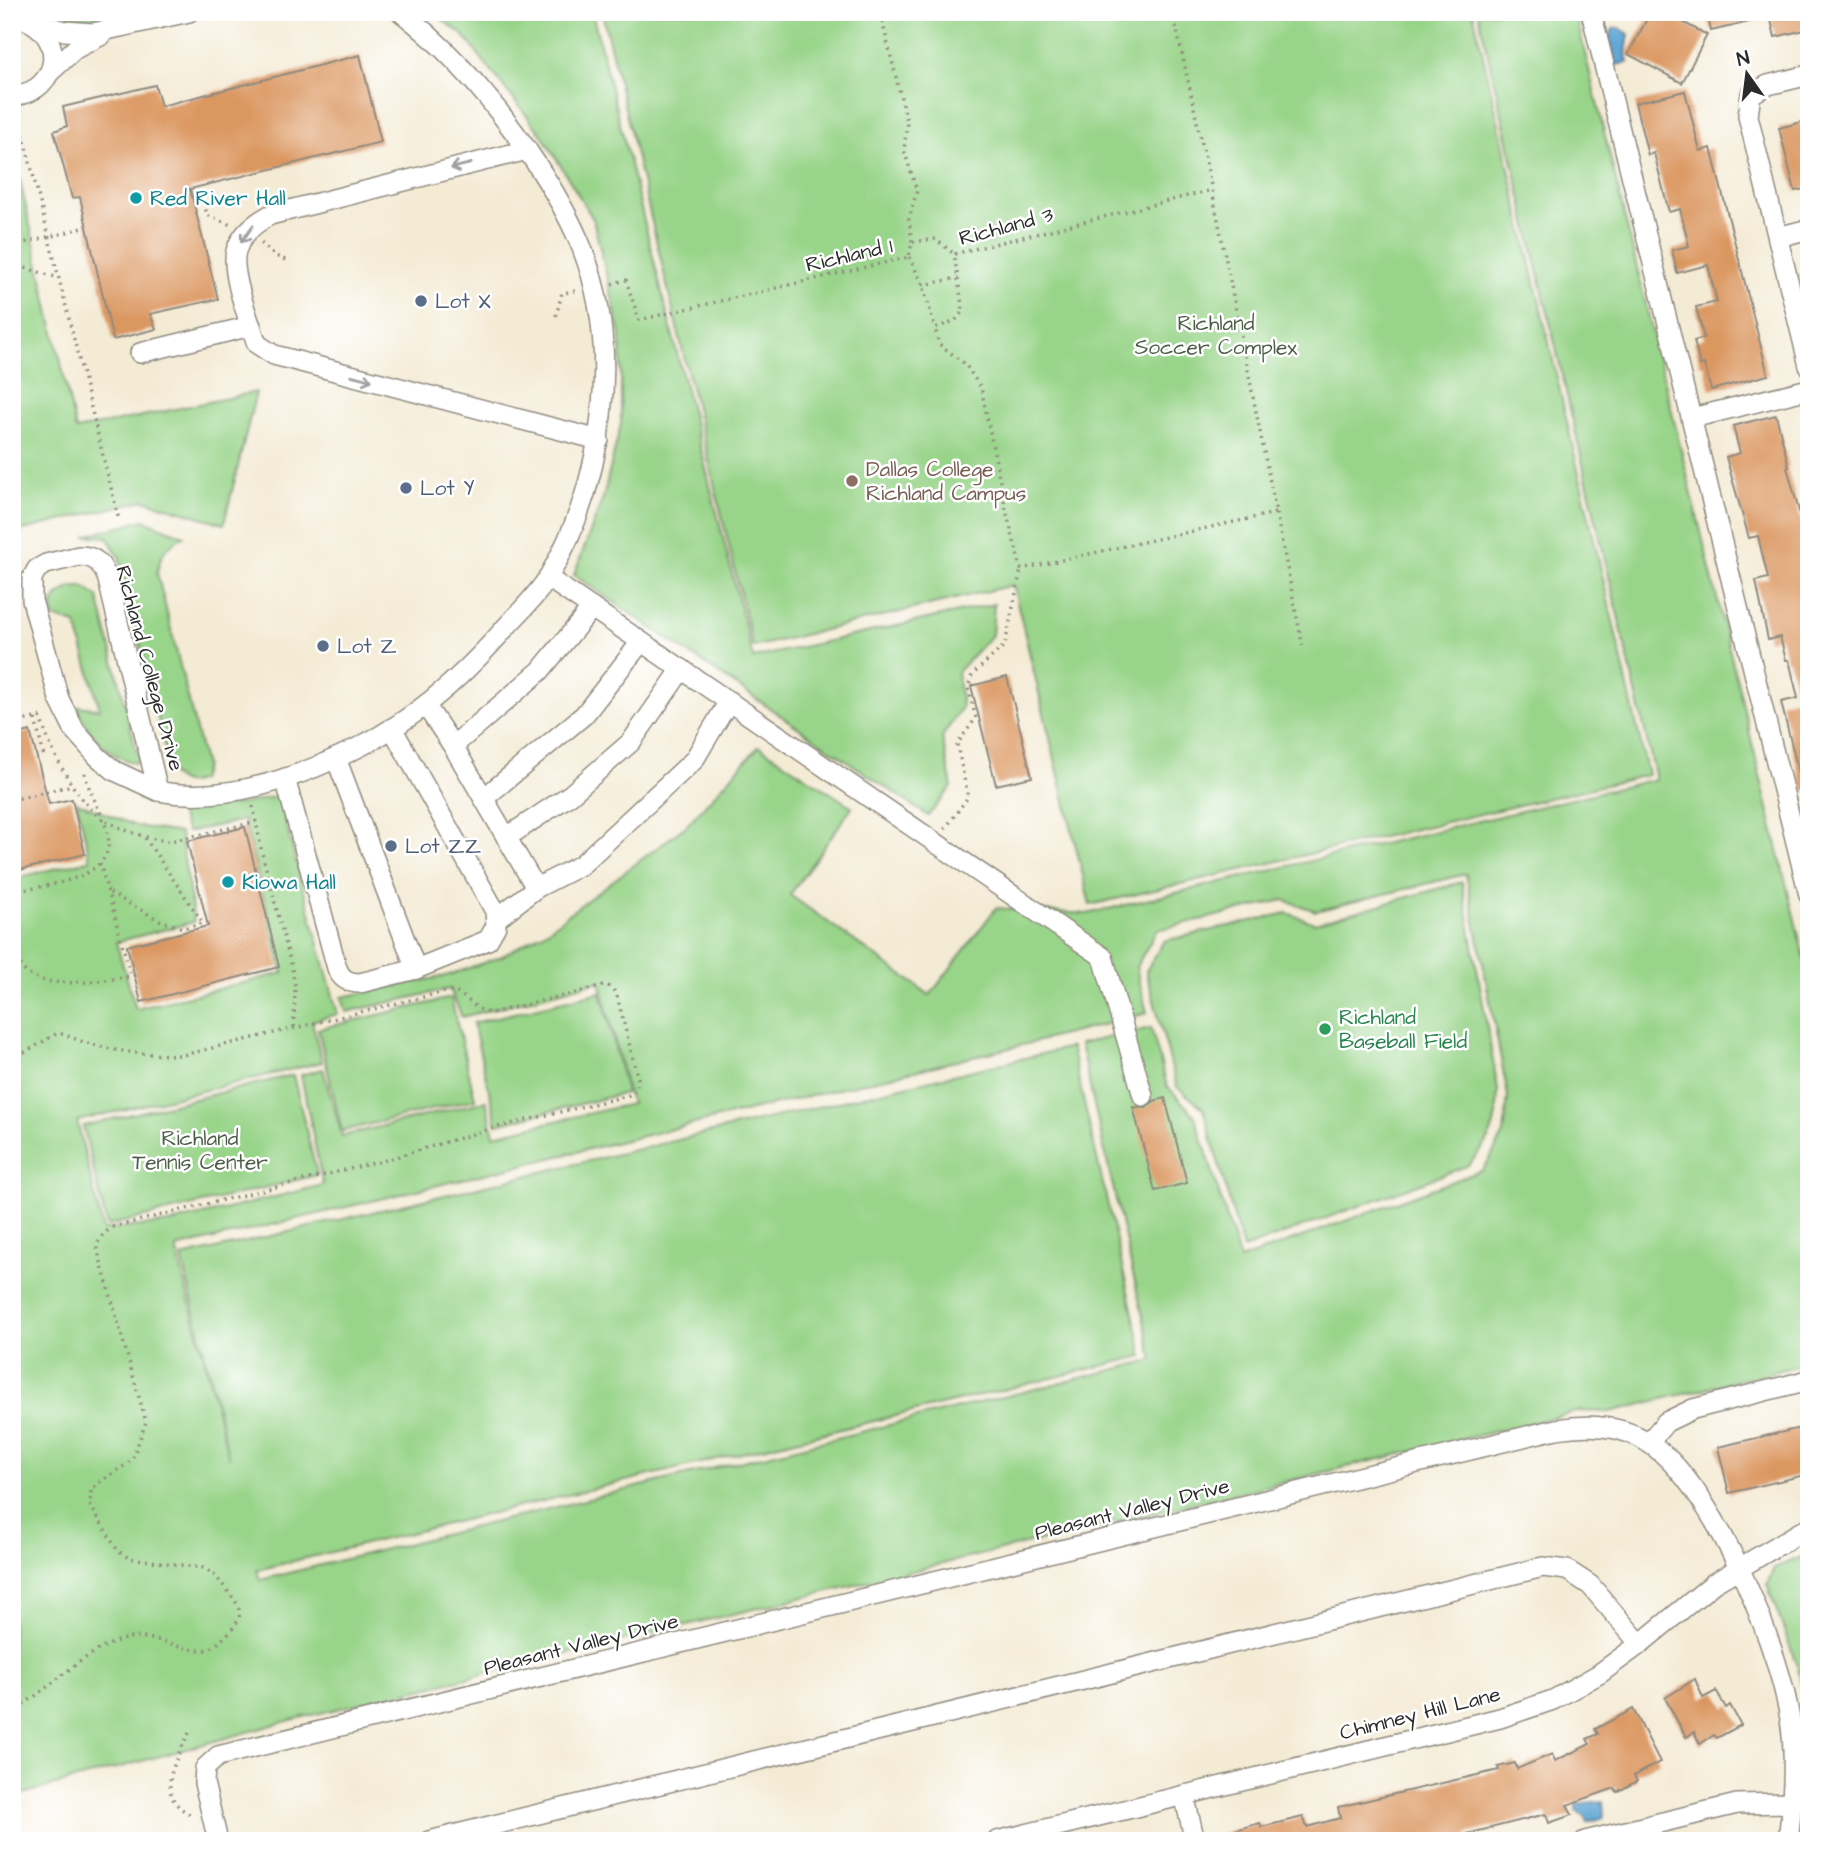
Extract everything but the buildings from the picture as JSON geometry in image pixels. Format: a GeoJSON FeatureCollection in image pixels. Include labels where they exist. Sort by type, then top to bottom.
{"type":"FeatureCollection","features":[{"type":"Feature","properties":{"kind":"street"},"geometry":{"type":"LineString","coordinates":[[15,105],[41,84],[75,49],[93,38],[142,19],[189,12]]}},
{"type":"Feature","properties":{"kind":"street"},"geometry":{"type":"LineString","coordinates":[[1591,12],[1809,895]]}},
{"type":"Feature","properties":{"kind":"street","name":"Richland College Drive"},"geometry":{"type":"LineString","coordinates":[[158,791],[103,567],[89,556],[79,556],[46,564],[37,569],[32,578],[31,589],[36,617],[59,699],[69,721],[98,757],[116,771],[158,791],[194,795],[285,778],[336,758],[426,706],[475,662],[548,578],[564,548],[587,488],[599,440],[603,362],[601,327],[594,288],[582,249],[564,208],[491,100],[414,16]]}},
{"type":"Feature","properties":{"kind":"street"},"geometry":{"type":"LineString","coordinates":[[12,17],[78,33],[113,31]]}},
{"type":"Feature","properties":{"kind":"street"},"geometry":{"type":"LineString","coordinates":[[33,22],[47,34],[52,46],[53,60],[49,73]]}},
{"type":"Feature","properties":{"kind":"street"},"geometry":{"type":"LineString","coordinates":[[1809,75],[1768,85],[1751,94],[1748,116],[1809,366]]}},
{"type":"Feature","properties":{"kind":"street"},"geometry":{"type":"LineString","coordinates":[[527,150],[270,215],[246,233],[236,252],[236,272],[257,344],[274,355],[599,440]]}},
{"type":"Feature","properties":{"kind":"street"},"geometry":{"type":"LineString","coordinates":[[1778,237],[1809,229]]}},
{"type":"Feature","properties":{"kind":"street"},"geometry":{"type":"LineString","coordinates":[[140,353],[251,326]]}},
{"type":"Feature","properties":{"kind":"street"},"geometry":{"type":"LineString","coordinates":[[1692,418],[1809,389]]}},
{"type":"Feature","properties":{"kind":"street"},"geometry":{"type":"LineString","coordinates":[[548,578],[1103,957],[1143,1096]]}},
{"type":"Feature","properties":{"kind":"street"},"geometry":{"type":"LineString","coordinates":[[453,746],[540,671],[592,608]]}},
{"type":"Feature","properties":{"kind":"street"},"geometry":{"type":"LineString","coordinates":[[484,798],[584,715],[641,642]]}},
{"type":"Feature","properties":{"kind":"street"},"geometry":{"type":"LineString","coordinates":[[507,837],[570,794],[631,742],[682,669]]}},
{"type":"Feature","properties":{"kind":"street"},"geometry":{"type":"LineString","coordinates":[[496,919],[536,888],[580,865],[694,760],[729,701]]}},
{"type":"Feature","properties":{"kind":"street"},"geometry":{"type":"LineString","coordinates":[[426,706],[453,746],[536,888]]}},
{"type":"Feature","properties":{"kind":"street"},"geometry":{"type":"LineString","coordinates":[[285,778],[339,974],[348,982],[360,983],[416,969],[488,940],[496,926],[495,911],[392,728]]}},
{"type":"Feature","properties":{"kind":"street"},"geometry":{"type":"LineString","coordinates":[[336,758],[416,969]]}},
{"type":"Feature","properties":{"kind":"street"},"geometry":{"type":"LineString","coordinates":[[1649,1443],[1666,1422],[1693,1409],[1809,1380]]}},
{"type":"Feature","properties":{"kind":"street","name":"Pleasant Valley Drive"},"geometry":{"type":"LineString","coordinates":[[218,1841],[204,1783],[205,1768],[218,1756],[1577,1426],[1601,1426],[1627,1432],[1649,1443],[1679,1470],[1700,1497],[1738,1567],[1763,1624],[1780,1672],[1789,1709],[1794,1780],[1788,1841]]}},
{"type":"Feature","properties":{"kind":"street","name":"Chimney Hill Lane"},"geometry":{"type":"LineString","coordinates":[[997,1841],[1500,1718],[1553,1699],[1599,1674],[1714,1583],[1809,1527]]}},
{"type":"Feature","properties":{"kind":"street"},"geometry":{"type":"LineString","coordinates":[[429,1841],[1543,1567],[1567,1570],[1590,1585],[1640,1644]]}},
{"type":"Feature","properties":{"kind":"street"},"geometry":{"type":"LineString","coordinates":[[1184,1795],[1195,1841]]}},
{"type":"Feature","properties":{"kind":"street"},"geometry":{"type":"LineString","coordinates":[[1585,1841],[1737,1804],[1792,1804]]}},
{"type":"Feature","properties":{"kind":"path","name":"Richland 1"},"geometry":{"type":"LineString","coordinates":[[611,285],[626,280],[639,320],[909,257],[912,242],[909,219],[917,191],[904,150],[907,122],[880,12]]}},
{"type":"Feature","properties":{"kind":"path"},"geometry":{"type":"LineString","coordinates":[[1173,12],[1212,190],[1303,648]]}},
{"type":"Feature","properties":{"kind":"path"},"geometry":{"type":"LineString","coordinates":[[15,105],[119,520]]}},
{"type":"Feature","properties":{"kind":"path","name":"Richland 3"},"geometry":{"type":"LineString","coordinates":[[935,328],[955,321],[962,311],[954,254],[1212,190]]}},
{"type":"Feature","properties":{"kind":"path"},"geometry":{"type":"LineString","coordinates":[[192,201],[203,198],[207,215],[233,226]]}},
{"type":"Feature","properties":{"kind":"path"},"geometry":{"type":"LineString","coordinates":[[12,246],[87,227]]}},
{"type":"Feature","properties":{"kind":"path"},"geometry":{"type":"LineString","coordinates":[[257,239],[275,256],[288,261]]}},
{"type":"Feature","properties":{"kind":"path"},"geometry":{"type":"LineString","coordinates":[[912,242],[936,239],[954,254]]}},
{"type":"Feature","properties":{"kind":"path"},"geometry":{"type":"LineString","coordinates":[[909,257],[923,285],[939,344],[965,364],[981,388],[1004,506],[1021,569],[1005,646],[972,675],[968,688],[976,718],[957,744],[968,797],[935,842]]}},
{"type":"Feature","properties":{"kind":"path"},"geometry":{"type":"LineString","coordinates":[[12,264],[59,278]]}},
{"type":"Feature","properties":{"kind":"path"},"geometry":{"type":"LineString","coordinates":[[923,285],[958,278]]}},
{"type":"Feature","properties":{"kind":"path"},"geometry":{"type":"LineString","coordinates":[[556,316],[562,293],[577,291]]}},
{"type":"Feature","properties":{"kind":"path"},"geometry":{"type":"LineString","coordinates":[[1021,569],[1275,513]]}},
{"type":"Feature","properties":{"kind":"path"},"geometry":{"type":"LineString","coordinates":[[12,724],[40,717]]}},
{"type":"Feature","properties":{"kind":"path"},"geometry":{"type":"LineString","coordinates":[[40,717],[44,757],[41,757]]}},
{"type":"Feature","properties":{"kind":"path"},"geometry":{"type":"LineString","coordinates":[[40,717],[52,750],[74,785],[102,818],[144,836],[171,841],[256,822]]}},
{"type":"Feature","properties":{"kind":"path"},"geometry":{"type":"LineString","coordinates":[[12,892],[92,872],[107,851],[108,838],[86,779],[83,741]]}},
{"type":"Feature","properties":{"kind":"path"},"geometry":{"type":"LineString","coordinates":[[12,800],[74,785]]}},
{"type":"Feature","properties":{"kind":"path"},"geometry":{"type":"LineString","coordinates":[[250,786],[256,822],[293,975],[294,1030]]}},
{"type":"Feature","properties":{"kind":"path"},"geometry":{"type":"LineString","coordinates":[[108,891],[159,920],[183,928],[205,923],[144,836]]}},
{"type":"Feature","properties":{"kind":"path"},"geometry":{"type":"LineString","coordinates":[[12,923],[22,968],[29,975],[75,984],[133,976],[100,863]]}},
{"type":"Feature","properties":{"kind":"path"},"geometry":{"type":"LineString","coordinates":[[12,1060],[56,1034],[106,1049],[152,1055],[183,1055],[448,991],[455,992],[477,1009],[491,1013],[607,985],[617,996],[638,1085],[633,1094],[627,1096],[452,1138],[386,1160],[113,1227],[104,1233],[97,1248],[146,1422],[133,1457],[97,1484],[91,1491],[90,1505],[118,1551],[137,1561],[212,1571],[235,1600],[239,1616],[237,1623],[216,1645],[206,1650],[147,1638],[117,1641],[98,1651],[12,1711]]}},
{"type":"Feature","properties":{"kind":"path"},"geometry":{"type":"LineString","coordinates":[[189,1733],[171,1771],[169,1783],[175,1802],[187,1813],[198,1817]]}},
{"type":"Feature","properties":{"kind":"green space"},"geometry":{"type":"Polygon","coordinates":[[[72,12],[137,12],[109,19],[67,17],[72,12]]]}},
{"type":"Feature","properties":{"kind":"green space"},"geometry":{"type":"Polygon","coordinates":[[[432,12],[592,12],[753,658],[994,604],[992,635],[957,672],[962,707],[942,737],[952,787],[928,816],[574,575],[603,498],[621,424],[621,335],[593,219],[542,135],[463,35],[432,12]]]}},
{"type":"Feature","properties":{"kind":"green space","name":"Richland Soccer Complex"},"geometry":{"type":"Polygon","coordinates":[[[602,12],[1473,12],[1648,775],[1090,905],[1013,585],[753,647],[602,12]]]}},
{"type":"Feature","properties":{"kind":"green space"},"geometry":{"type":"Polygon","coordinates":[[[1478,12],[1575,12],[1809,978],[1809,1363],[1610,1412],[1580,1411],[291,1720],[12,1797],[12,879],[90,860],[77,802],[136,826],[180,833],[194,922],[116,942],[136,1009],[283,973],[244,820],[187,832],[178,810],[241,804],[278,796],[338,1014],[312,1021],[322,1062],[77,1121],[103,1230],[171,1223],[323,1185],[301,1075],[323,1069],[342,1136],[486,1101],[494,1135],[631,1104],[600,981],[462,1017],[450,989],[346,1012],[342,997],[446,976],[500,957],[546,931],[686,826],[759,746],[852,807],[790,895],[930,995],[996,908],[1087,914],[1656,779],[1478,12]],[[1466,874],[1316,911],[1284,900],[1157,930],[1136,967],[1147,1013],[176,1248],[229,1458],[182,1257],[1071,1047],[1143,1356],[257,1570],[260,1580],[1153,1360],[1080,1044],[1151,1028],[1167,1086],[1195,1116],[1240,1260],[1483,1170],[1504,1134],[1508,1096],[1466,874]]]}},
{"type":"Feature","properties":{"kind":"green space"},"geometry":{"type":"Polygon","coordinates":[[[12,145],[76,430],[256,392],[224,524],[144,500],[12,533],[12,145]]]}},
{"type":"Feature","properties":{"kind":"green space"},"geometry":{"type":"Polygon","coordinates":[[[144,520],[184,536],[165,551],[157,573],[205,766],[200,780],[192,783],[181,782],[171,774],[119,556],[107,537],[85,536],[144,520]]]}},
{"type":"Feature","properties":{"kind":"green space"},"geometry":{"type":"Polygon","coordinates":[[[72,587],[84,587],[98,597],[139,760],[135,763],[115,755],[99,742],[86,725],[77,706],[100,709],[76,624],[53,617],[56,598],[72,587]]]}},
{"type":"Feature","properties":{"kind":"green space","name":"Richland Baseball Field"},"geometry":{"type":"Polygon","coordinates":[[[1462,882],[1498,1090],[1496,1114],[1488,1140],[1467,1166],[1243,1249],[1203,1108],[1177,1087],[1146,971],[1164,941],[1287,913],[1315,923],[1462,882]]]}},
{"type":"Feature","properties":{"kind":"green space"},"geometry":{"type":"Polygon","coordinates":[[[601,992],[626,1093],[497,1124],[473,1023],[601,992]]]}},
{"type":"Feature","properties":{"kind":"green space"},"geometry":{"type":"Polygon","coordinates":[[[451,998],[475,1099],[342,1131],[318,1029],[451,998]]]}},
{"type":"Feature","properties":{"kind":"green space","name":"Richland Tennis Center"},"geometry":{"type":"Polygon","coordinates":[[[293,1075],[317,1175],[107,1226],[83,1126],[293,1075]]]}},
{"type":"Feature","properties":{"kind":"green space"},"geometry":{"type":"Polygon","coordinates":[[[1809,1554],[1809,1696],[1803,1693],[1798,1668],[1767,1584],[1774,1568],[1809,1554]]]}},
{"type":"Feature","properties":{"kind":"water"},"geometry":{"type":"Polygon","coordinates":[[[1614,28],[1629,34],[1626,53],[1628,63],[1614,63],[1609,38],[1614,28]]]}},
{"type":"Feature","properties":{"kind":"water"},"geometry":{"type":"Polygon","coordinates":[[[1603,1801],[1604,1817],[1588,1822],[1576,1811],[1576,1804],[1603,1801]]]}},
{"type":"Feature","properties":{"kind":"place","name":"Red River Hall"},"geometry":{"type":"Point","coordinates":[136,198]}},
{"type":"Feature","properties":{"kind":"place","name":"Lot X"},"geometry":{"type":"Point","coordinates":[421,301]}},
{"type":"Feature","properties":{"kind":"place","name":"Dallas College Richland Campus"},"geometry":{"type":"Point","coordinates":[852,481]}},
{"type":"Feature","properties":{"kind":"place","name":"Lot Y"},"geometry":{"type":"Point","coordinates":[406,488]}},
{"type":"Feature","properties":{"kind":"place","name":"Lot Z"},"geometry":{"type":"Point","coordinates":[323,646]}},
{"type":"Feature","properties":{"kind":"place","name":"Lot ZZ"},"geometry":{"type":"Point","coordinates":[391,846]}},
{"type":"Feature","properties":{"kind":"place","name":"Kiowa Hall"},"geometry":{"type":"Point","coordinates":[228,882]}},
{"type":"Feature","properties":{"kind":"place","name":"Richland Baseball Field"},"geometry":{"type":"Point","coordinates":[1325,1029]}}]}
